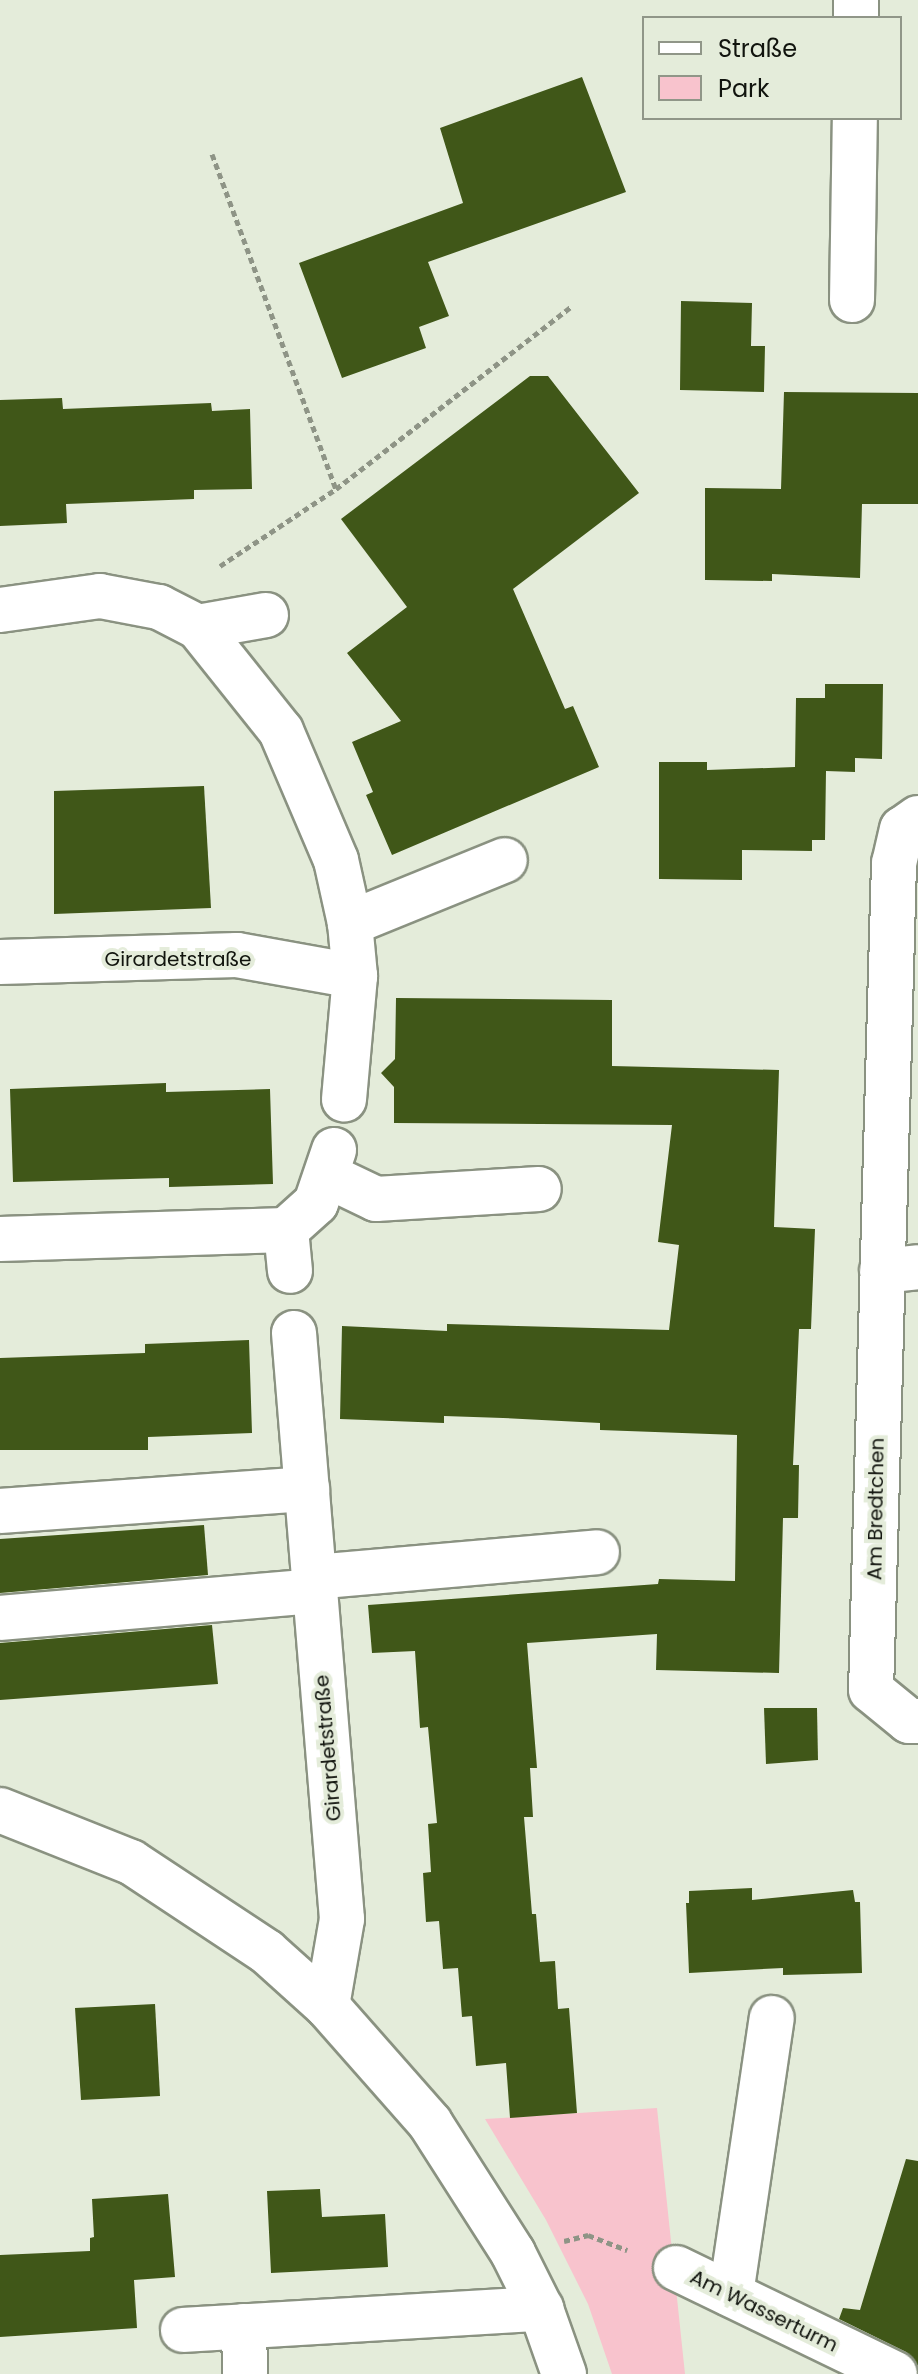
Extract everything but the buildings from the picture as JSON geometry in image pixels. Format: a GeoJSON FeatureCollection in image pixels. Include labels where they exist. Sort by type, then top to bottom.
{"type":"FeatureCollection","features":[{"type":"Feature","properties":{"kind":"street"},"geometry":{"type":"LineString","coordinates":[[852,300],[855,120]]}},
{"type":"Feature","properties":{"kind":"street"},"geometry":{"type":"LineString","coordinates":[[0,610],[100,596],[159,607],[198,627],[281,731],[336,860],[350,923],[355,976],[344,1100]]}},
{"type":"Feature","properties":{"kind":"street"},"geometry":{"type":"LineString","coordinates":[[198,627],[266,615]]}},
{"type":"Feature","properties":{"kind":"street","name":"Am Bredtchen"},"geometry":{"type":"LineString","coordinates":[[918,818],[902,829],[894,863],[900,1269],[871,1690],[909,1721],[918,1721]]}},
{"type":"Feature","properties":{"kind":"street"},"geometry":{"type":"LineString","coordinates":[[350,923],[505,860]]}},
{"type":"Feature","properties":{"kind":"street","name":"Girardetstraße"},"geometry":{"type":"LineString","coordinates":[[0,962],[237,955],[355,976]]}},
{"type":"Feature","properties":{"kind":"street"},"geometry":{"type":"LineString","coordinates":[[0,1239],[288,1250],[316,1203],[331,1163],[376,1199],[539,1189]]}},
{"type":"Feature","properties":{"kind":"street","name":"Girardetstraße"},"geometry":{"type":"LineString","coordinates":[[294,1333],[342,1919],[327,2006]]}},
{"type":"Feature","properties":{"kind":"street"},"geometry":{"type":"LineString","coordinates":[[0,1511],[307,1489]]}},
{"type":"Feature","properties":{"kind":"street"},"geometry":{"type":"LineString","coordinates":[[0,1618],[597,1552]]}},
{"type":"Feature","properties":{"kind":"street"},"geometry":{"type":"LineString","coordinates":[[0,1810],[131,1862],[267,1952],[327,2006],[430,2123],[513,2253],[541,2309],[564,2374]]}},
{"type":"Feature","properties":{"kind":"street"},"geometry":{"type":"LineString","coordinates":[[731,2294],[772,2018]]}},
{"type":"Feature","properties":{"kind":"street","name":"Am Wasserturm"},"geometry":{"type":"LineString","coordinates":[[676,2268],[895,2374]]}},
{"type":"Feature","properties":{"kind":"street"},"geometry":{"type":"LineString","coordinates":[[183,2330],[541,2309]]}},
{"type":"Feature","properties":{"kind":"street"},"geometry":{"type":"LineString","coordinates":[[244,2326],[245,2374]]}},
{"type":"Feature","properties":{"kind":"path"},"geometry":{"type":"LineString","coordinates":[[212,154],[336,489]]}},
{"type":"Feature","properties":{"kind":"path"},"geometry":{"type":"LineString","coordinates":[[159,607],[336,489],[572,306]]}},
{"type":"Feature","properties":{"kind":"green space"},"geometry":{"type":"Polygon","coordinates":[[[657,2108],[685,2374],[612,2374],[588,2304],[546,2220],[485,2119],[657,2108]]]}}]}
